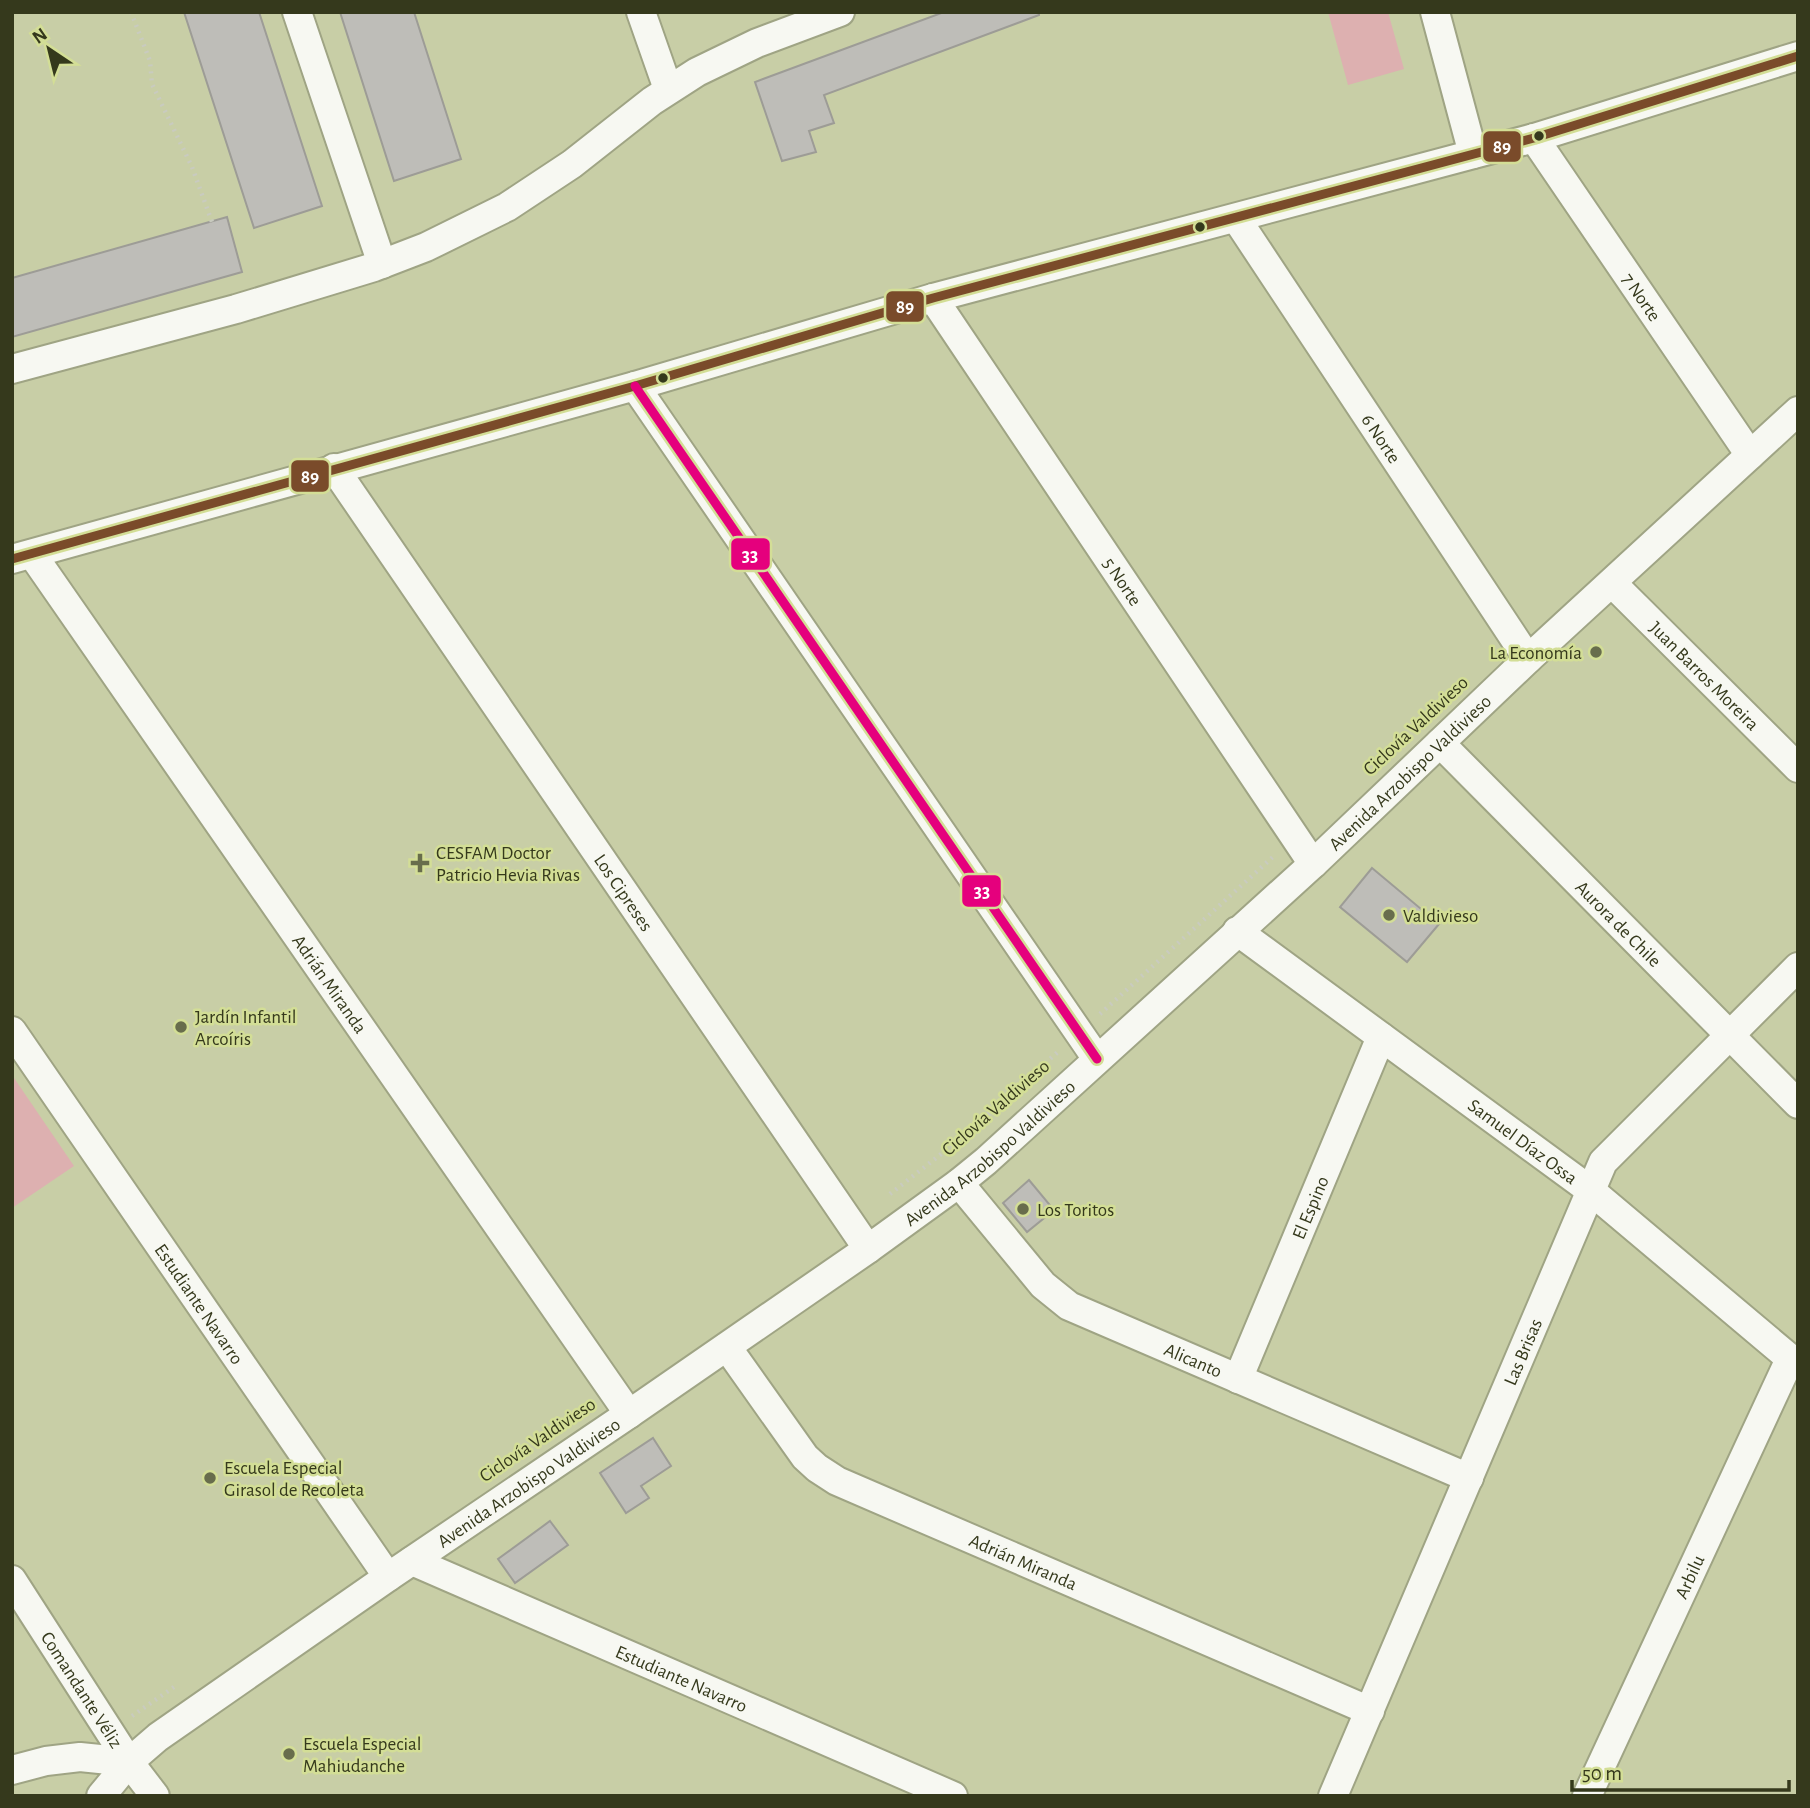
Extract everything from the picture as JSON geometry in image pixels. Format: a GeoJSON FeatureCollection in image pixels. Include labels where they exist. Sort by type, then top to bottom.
{"type":"FeatureCollection","features":[{"type":"Feature","properties":{"kind":"street"},"geometry":{"type":"LineString","coordinates":[[298,12],[382,264]]}},
{"type":"Feature","properties":{"kind":"street"},"geometry":{"type":"LineString","coordinates":[[642,12],[668,89]]}},
{"type":"Feature","properties":{"kind":"street"},"geometry":{"type":"LineString","coordinates":[[12,369],[236,309],[382,264],[426,247],[507,207],[572,164],[668,89],[697,72],[757,43],[840,12]]}},
{"type":"Feature","properties":{"kind":"street"},"geometry":{"type":"LineString","coordinates":[[1435,12],[1473,154]]}},
{"type":"Feature","properties":{"kind":"street"},"geometry":{"type":"LineString","coordinates":[[22,556],[635,386],[933,298],[1534,138],[1798,56]]}},
{"type":"Feature","properties":{"kind":"street","name":"7 Norte"},"geometry":{"type":"LineString","coordinates":[[1534,138],[1750,455]]}},
{"type":"Feature","properties":{"kind":"street","name":"6 Norte"},"geometry":{"type":"LineString","coordinates":[[1236,218],[1528,659]]}},
{"type":"Feature","properties":{"kind":"street","name":"5 Norte"},"geometry":{"type":"LineString","coordinates":[[933,298],[1313,864]]}},
{"type":"Feature","properties":{"kind":"street"},"geometry":{"type":"LineString","coordinates":[[635,386],[1097,1059]]}},
{"type":"Feature","properties":{"kind":"street","name":"Avenida Arzobispo Valdivieso"},"geometry":{"type":"LineString","coordinates":[[101,1796],[129,1762],[158,1737],[412,1560],[727,1347],[868,1249],[958,1182],[1313,864],[1528,659],[1798,411]]}},
{"type":"Feature","properties":{"kind":"street","name":"Los Cipreses"},"geometry":{"type":"LineString","coordinates":[[334,468],[868,1249]]}},
{"type":"Feature","properties":{"kind":"street","name":"Adrián Miranda"},"geometry":{"type":"LineString","coordinates":[[22,556],[629,1414]]}},
{"type":"Feature","properties":{"kind":"street","name":"Juan Barros Moreira"},"geometry":{"type":"LineString","coordinates":[[1612,583],[1798,768]]}},
{"type":"Feature","properties":{"kind":"street","name":"Aurora de Chile"},"geometry":{"type":"LineString","coordinates":[[1440,743],[1798,1104]]}},
{"type":"Feature","properties":{"kind":"street","name":"Samuel Díaz Ossa"},"geometry":{"type":"LineString","coordinates":[[1237,931],[1590,1190],[1794,1362]]}},
{"type":"Feature","properties":{"kind":"street","name":"Las Brisas"},"geometry":{"type":"LineString","coordinates":[[1333,1796],[1603,1163],[1798,967]]}},
{"type":"Feature","properties":{"kind":"street","name":"Estudiante Navarro"},"geometry":{"type":"LineString","coordinates":[[12,1031],[388,1577]]}},
{"type":"Feature","properties":{"kind":"street","name":"El Espino"},"geometry":{"type":"LineString","coordinates":[[1238,1379],[1381,1037]]}},
{"type":"Feature","properties":{"kind":"street","name":"Alicanto"},"geometry":{"type":"LineString","coordinates":[[958,1182],[1043,1284],[1069,1306],[1469,1478]]}},
{"type":"Feature","properties":{"kind":"street","name":"Adrián Miranda"},"geometry":{"type":"LineString","coordinates":[[727,1347],[805,1457],[837,1481],[1370,1711]]}},
{"type":"Feature","properties":{"kind":"street","name":"Arbilu"},"geometry":{"type":"LineString","coordinates":[[1587,1796],[1794,1362]]}},
{"type":"Feature","properties":{"kind":"street","name":"Estudiante Navarro"},"geometry":{"type":"LineString","coordinates":[[412,1560],[953,1796]]}},
{"type":"Feature","properties":{"kind":"street","name":"Comandante Véliz"},"geometry":{"type":"LineString","coordinates":[[12,1580],[129,1762],[155,1796]]}},
{"type":"Feature","properties":{"kind":"street"},"geometry":{"type":"LineString","coordinates":[[12,1770],[46,1761],[80,1757],[129,1762]]}},
{"type":"Feature","properties":{"kind":"path"},"geometry":{"type":"LineString","coordinates":[[131,12],[150,61],[150,79],[192,167],[212,222]]}},
{"type":"Feature","properties":{"kind":"path","name":"Ciclovía Valdivieso"},"geometry":{"type":"LineString","coordinates":[[852,1224],[963,1137],[1295,838]]}},
{"type":"Feature","properties":{"kind":"path"},"geometry":{"type":"LineString","coordinates":[[110,1731],[178,1685]]}},
{"type":"Feature","properties":{"kind":"shaded area"},"geometry":{"type":"Polygon","coordinates":[[[1328,12],[1388,12],[1404,69],[1348,85],[1328,12]]]}},
{"type":"Feature","properties":{"kind":"shaded area"},"geometry":{"type":"Polygon","coordinates":[[[12,1075],[74,1166],[12,1208],[12,1075]]]}},
{"type":"Feature","properties":{"kind":"building"},"geometry":{"type":"Polygon","coordinates":[[[184,12],[259,12],[322,206],[254,228],[184,12]]]}},
{"type":"Feature","properties":{"kind":"building"},"geometry":{"type":"Polygon","coordinates":[[[340,12],[414,12],[461,159],[394,181],[340,12]]]}},
{"type":"Feature","properties":{"kind":"building"},"geometry":{"type":"Polygon","coordinates":[[[944,12],[1039,12],[1039,15],[824,95],[834,123],[809,131],[816,152],[782,161],[755,82],[944,12]]]}},
{"type":"Feature","properties":{"kind":"building"},"geometry":{"type":"Polygon","coordinates":[[[227,217],[242,272],[12,337],[12,278],[227,217]]]}},
{"type":"Feature","properties":{"kind":"building","name":"Valdivieso"},"geometry":{"type":"Polygon","coordinates":[[[1372,868],[1439,924],[1407,962],[1340,907],[1372,868]]]}},
{"type":"Feature","properties":{"kind":"building"},"geometry":{"type":"Polygon","coordinates":[[[1029,1180],[1054,1210],[1027,1232],[1003,1203],[1029,1180]]]}},
{"type":"Feature","properties":{"kind":"building"},"geometry":{"type":"Polygon","coordinates":[[[653,1438],[671,1466],[641,1486],[649,1498],[626,1513],[600,1473],[653,1438]]]}},
{"type":"Feature","properties":{"kind":"building"},"geometry":{"type":"Polygon","coordinates":[[[550,1521],[568,1545],[515,1583],[498,1559],[550,1521]]]}},
{"type":"Feature","properties":{"kind":"transit line","name":"89"},"geometry":{"type":"LineString","coordinates":[[12,559],[635,386],[933,298],[1534,138],[1798,56]]}},
{"type":"Feature","properties":{"kind":"transit line","name":"33"},"geometry":{"type":"LineString","coordinates":[[635,386],[1097,1059]]}},
{"type":"Feature","properties":{"kind":"place","name":"La Economía"},"geometry":{"type":"Point","coordinates":[1596,652]}},
{"type":"Feature","properties":{"kind":"place","name":"CESFAM Doctor Patricio Hevia Rivas"},"geometry":{"type":"Point","coordinates":[420,863]}},
{"type":"Feature","properties":{"kind":"place","name":"Valdivieso"},"geometry":{"type":"Point","coordinates":[1389,915]}},
{"type":"Feature","properties":{"kind":"place","name":"Jardín Infantil Arcoíris"},"geometry":{"type":"Point","coordinates":[181,1027]}},
{"type":"Feature","properties":{"kind":"place","name":"Los Toritos"},"geometry":{"type":"Point","coordinates":[1023,1209]}},
{"type":"Feature","properties":{"kind":"place","name":"Escuela Especial Girasol de Recoleta"},"geometry":{"type":"Point","coordinates":[210,1478]}},
{"type":"Feature","properties":{"kind":"place","name":"Escuela Especial Mahiudanche"},"geometry":{"type":"Point","coordinates":[289,1754]}}]}
